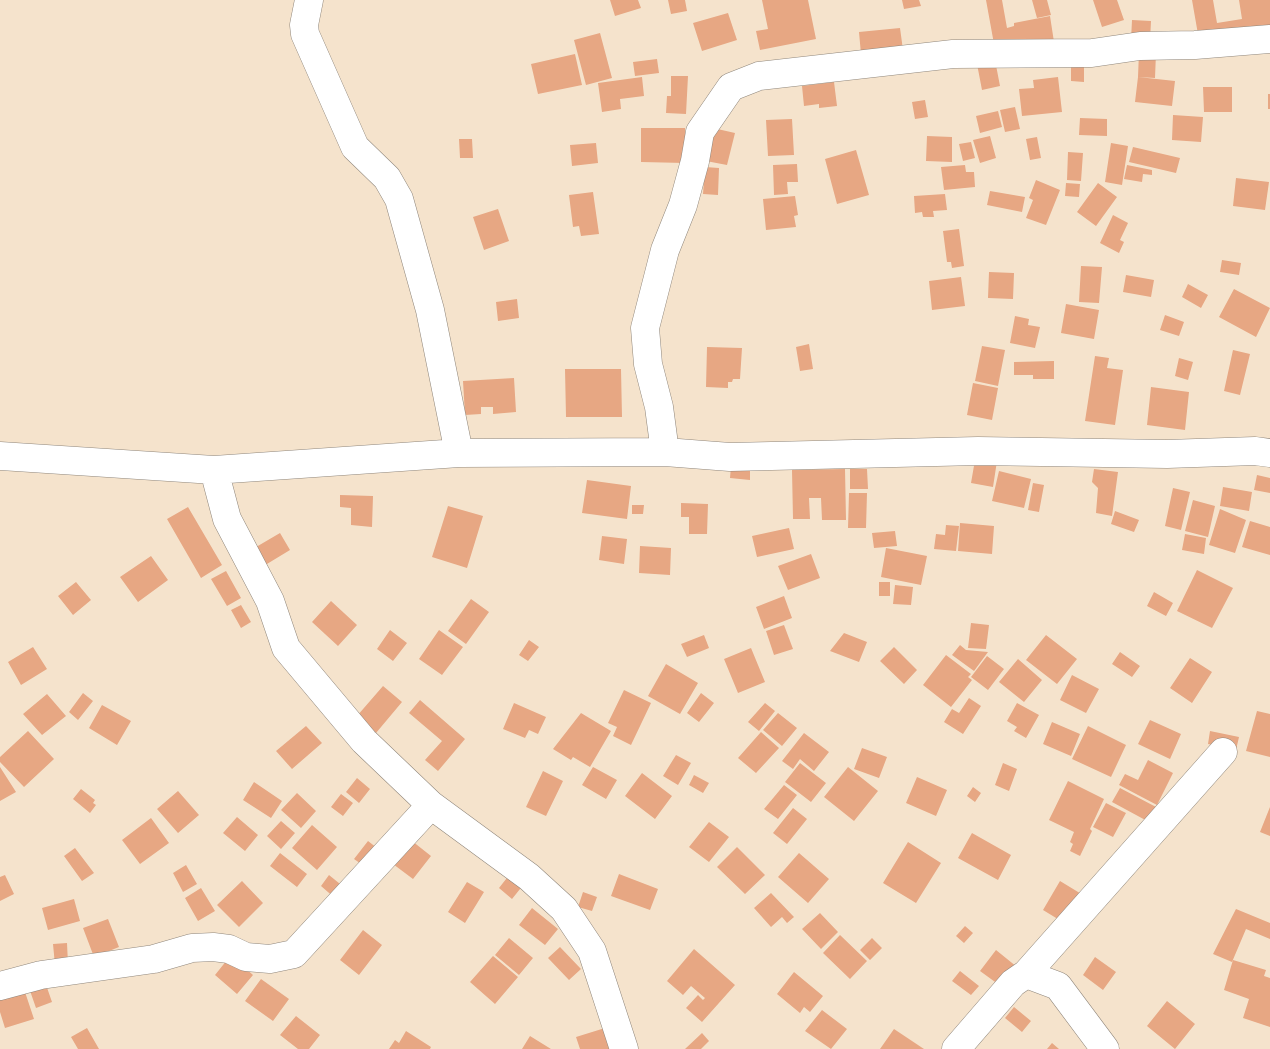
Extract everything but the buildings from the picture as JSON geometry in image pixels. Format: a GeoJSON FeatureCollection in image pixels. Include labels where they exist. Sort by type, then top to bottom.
{"type":"FeatureCollection","features":[{"type":"Feature","properties":{"kind":"street"},"geometry":{"type":"LineString","coordinates":[[310,0],[304,25],[305,34],[355,147],[387,178],[399,199],[430,310],[459,453]]}},
{"type":"Feature","properties":{"kind":"street"},"geometry":{"type":"LineString","coordinates":[[665,452],[659,407],[648,364],[645,328],[665,250],[683,206],[696,161],[700,132],[731,87],[759,76],[953,54],[1092,53],[1140,46],[1195,45],[1270,39]]}},
{"type":"Feature","properties":{"kind":"street"},"geometry":{"type":"LineString","coordinates":[[0,456],[214,470],[459,453],[665,452],[730,457],[978,451],[1167,454],[1255,451],[1270,453]]}},
{"type":"Feature","properties":{"kind":"street"},"geometry":{"type":"LineString","coordinates":[[214,470],[227,519],[270,602],[286,648],[364,741],[430,805],[529,877],[564,909],[592,951],[624,1049]]}},
{"type":"Feature","properties":{"kind":"street"},"geometry":{"type":"LineString","coordinates":[[956,1049],[1013,982],[1026,974],[1223,752]]}},
{"type":"Feature","properties":{"kind":"street"},"geometry":{"type":"LineString","coordinates":[[0,986],[41,975],[154,958],[192,948],[213,946],[229,949],[246,957],[270,959],[294,954],[430,805]]}},
{"type":"Feature","properties":{"kind":"street"},"geometry":{"type":"LineString","coordinates":[[1026,974],[1058,986],[1105,1049]]}}]}
